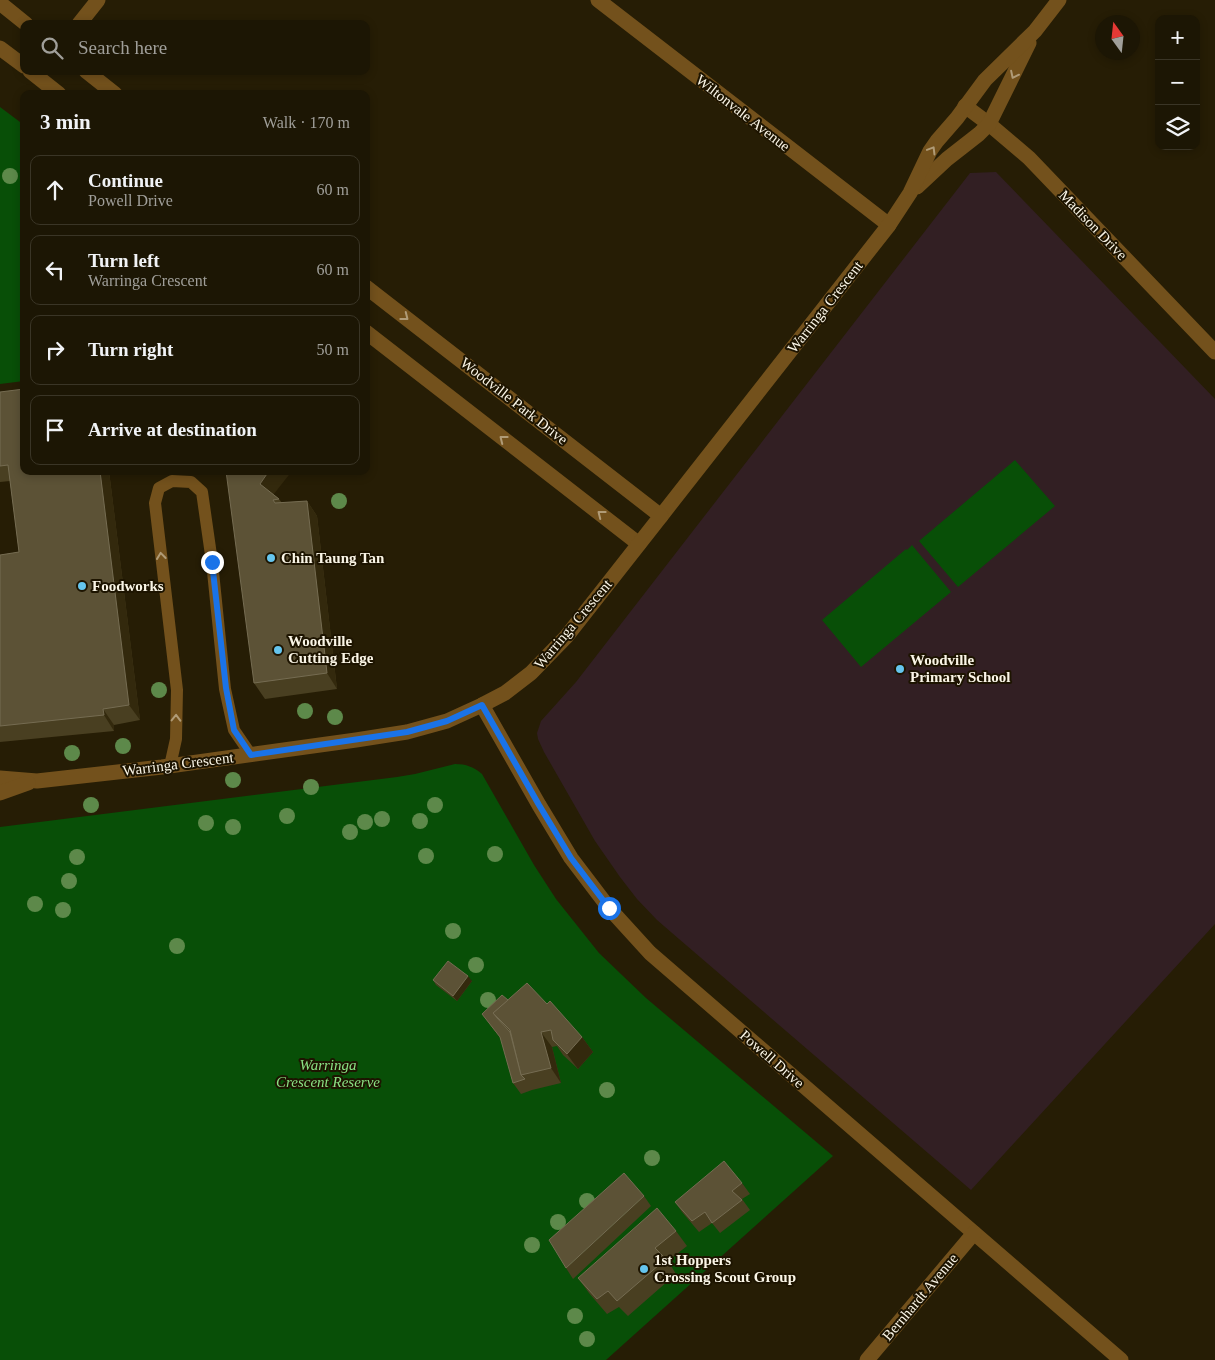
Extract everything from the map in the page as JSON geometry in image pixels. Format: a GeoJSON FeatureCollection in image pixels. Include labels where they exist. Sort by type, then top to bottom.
{"type":"FeatureCollection","features":[{"type":"Feature","properties":{"kind":"street"},"geometry":{"type":"LineString","coordinates":[[82,20],[98,0]]}},
{"type":"Feature","properties":{"kind":"street","name":"Wiltonvale Avenue"},"geometry":{"type":"LineString","coordinates":[[598,0],[889,225]]}},
{"type":"Feature","properties":{"kind":"street","name":"Warringa Crescent"},"geometry":{"type":"LineString","coordinates":[[0,778],[37,781],[170,766],[407,732],[447,721],[505,693],[531,673],[566,637],[889,225],[910,193],[930,151],[985,80],[1035,31],[1059,0]]}},
{"type":"Feature","properties":{"kind":"street"},"geometry":{"type":"LineString","coordinates":[[0,3],[21,20]]}},
{"type":"Feature","properties":{"kind":"street","name":"Warringa Crescent"},"geometry":{"type":"LineString","coordinates":[[910,193],[989,124],[1035,31]]}},
{"type":"Feature","properties":{"kind":"street"},"geometry":{"type":"LineString","coordinates":[[0,48],[20,63]]}},
{"type":"Feature","properties":{"kind":"street"},"geometry":{"type":"LineString","coordinates":[[39,75],[55,90]]}},
{"type":"Feature","properties":{"kind":"street"},"geometry":{"type":"LineString","coordinates":[[91,75],[110,90]]}},
{"type":"Feature","properties":{"kind":"street","name":"Madison Drive"},"geometry":{"type":"LineString","coordinates":[[965,106],[1029,158],[1215,352]]}},
{"type":"Feature","properties":{"kind":"street","name":"Woodville Park Drive"},"geometry":{"type":"LineString","coordinates":[[370,290],[661,516]]}},
{"type":"Feature","properties":{"kind":"street"},"geometry":{"type":"LineString","coordinates":[[370,335],[639,544]]}},
{"type":"Feature","properties":{"kind":"street","name":"Powell Drive"},"geometry":{"type":"LineString","coordinates":[[482,705],[571,858],[609,908],[650,953],[1122,1360]]}},
{"type":"Feature","properties":{"kind":"street","name":"Warringa Crescent"},"geometry":{"type":"LineString","coordinates":[[0,793],[37,781]]}},
{"type":"Feature","properties":{"kind":"street","name":"Bernhardt Avenue"},"geometry":{"type":"LineString","coordinates":[[867,1360],[974,1234]]}},
{"type":"Feature","properties":{"kind":"lane"},"geometry":{"type":"LineString","coordinates":[[170,766],[176,738],[177,690],[155,503],[159,488],[172,481],[191,482],[202,492],[227,696],[234,730],[251,755]]}},
{"type":"Feature","properties":{"kind":"shaded area","name":"Woodville Primary School"},"geometry":{"type":"Polygon","coordinates":[[[996,172],[1215,399],[1215,924],[971,1190],[657,920],[637,899],[595,841],[544,752],[537,733],[541,721],[576,682],[970,173],[996,172]]]}},
{"type":"Feature","properties":{"kind":"green space"},"geometry":{"type":"Polygon","coordinates":[[[0,107],[20,122],[20,382],[0,384],[0,107]]]}},
{"type":"Feature","properties":{"kind":"green space"},"geometry":{"type":"Polygon","coordinates":[[[1015,460],[1055,506],[958,587],[919,541],[1015,460]]]}},
{"type":"Feature","properties":{"kind":"green space"},"geometry":{"type":"Polygon","coordinates":[[[912,545],[951,592],[861,667],[822,620],[912,545]]]}},
{"type":"Feature","properties":{"kind":"green space","name":"Warringa Crescent Reserve"},"geometry":{"type":"Polygon","coordinates":[[[455,764],[470,766],[482,774],[534,865],[556,899],[599,953],[646,998],[833,1156],[606,1360],[0,1360],[0,827],[397,777],[455,764]]]}},
{"type":"Feature","properties":{"kind":"building"},"geometry":{"type":"Polygon","coordinates":[[[20,390],[20,475],[100,475],[129,705],[103,709],[104,715],[0,726],[0,555],[19,552],[8,465],[0,466],[0,392],[20,390]]]}},
{"type":"Feature","properties":{"kind":"building"},"geometry":{"type":"Polygon","coordinates":[[[227,475],[266,475],[260,484],[279,499],[273,500],[275,503],[307,501],[327,673],[254,683],[227,475]]]}},
{"type":"Feature","properties":{"kind":"building"},"geometry":{"type":"Polygon","coordinates":[[[448,961],[468,976],[453,996],[433,980],[448,961]]]}},
{"type":"Feature","properties":{"kind":"building"},"geometry":{"type":"Polygon","coordinates":[[[527,983],[547,1004],[550,1001],[582,1037],[567,1054],[553,1040],[551,1030],[541,1032],[551,1068],[521,1075],[510,1030],[493,1013],[527,983]]]}},
{"type":"Feature","properties":{"kind":"building"},"geometry":{"type":"Polygon","coordinates":[[[502,995],[508,1000],[493,1013],[510,1032],[521,1075],[525,1079],[513,1083],[500,1037],[482,1014],[502,995]]]}},
{"type":"Feature","properties":{"kind":"building"},"geometry":{"type":"Polygon","coordinates":[[[724,1161],[742,1183],[732,1191],[742,1200],[712,1223],[705,1212],[692,1221],[675,1202],[724,1161]]]}},
{"type":"Feature","properties":{"kind":"building"},"geometry":{"type":"Polygon","coordinates":[[[624,1173],[644,1196],[566,1268],[549,1240],[624,1173]]]}},
{"type":"Feature","properties":{"kind":"building"},"geometry":{"type":"Polygon","coordinates":[[[657,1208],[676,1231],[655,1248],[666,1259],[617,1301],[608,1291],[597,1299],[578,1278],[657,1208]]]}},
{"type":"Feature","properties":{"kind":"place","name":"Chin Taung Tan"},"geometry":{"type":"Point","coordinates":[271,558]}},
{"type":"Feature","properties":{"kind":"place","name":"Foodworks"},"geometry":{"type":"Point","coordinates":[82,586]}},
{"type":"Feature","properties":{"kind":"place","name":"Woodville Cutting Edge"},"geometry":{"type":"Point","coordinates":[278,650]}},
{"type":"Feature","properties":{"kind":"place","name":"Woodville Primary School"},"geometry":{"type":"Point","coordinates":[900,669]}},
{"type":"Feature","properties":{"kind":"place","name":"1st Hoppers Crossing Scout Group"},"geometry":{"type":"Point","coordinates":[644,1269]}},
{"type":"Feature","properties":{"kind":"route"},"geometry":{"type":"LineString","coordinates":[[212,562],[226,688],[234,730],[251,755],[407,732],[447,721],[482,705],[571,858],[609,908]]}}]}
